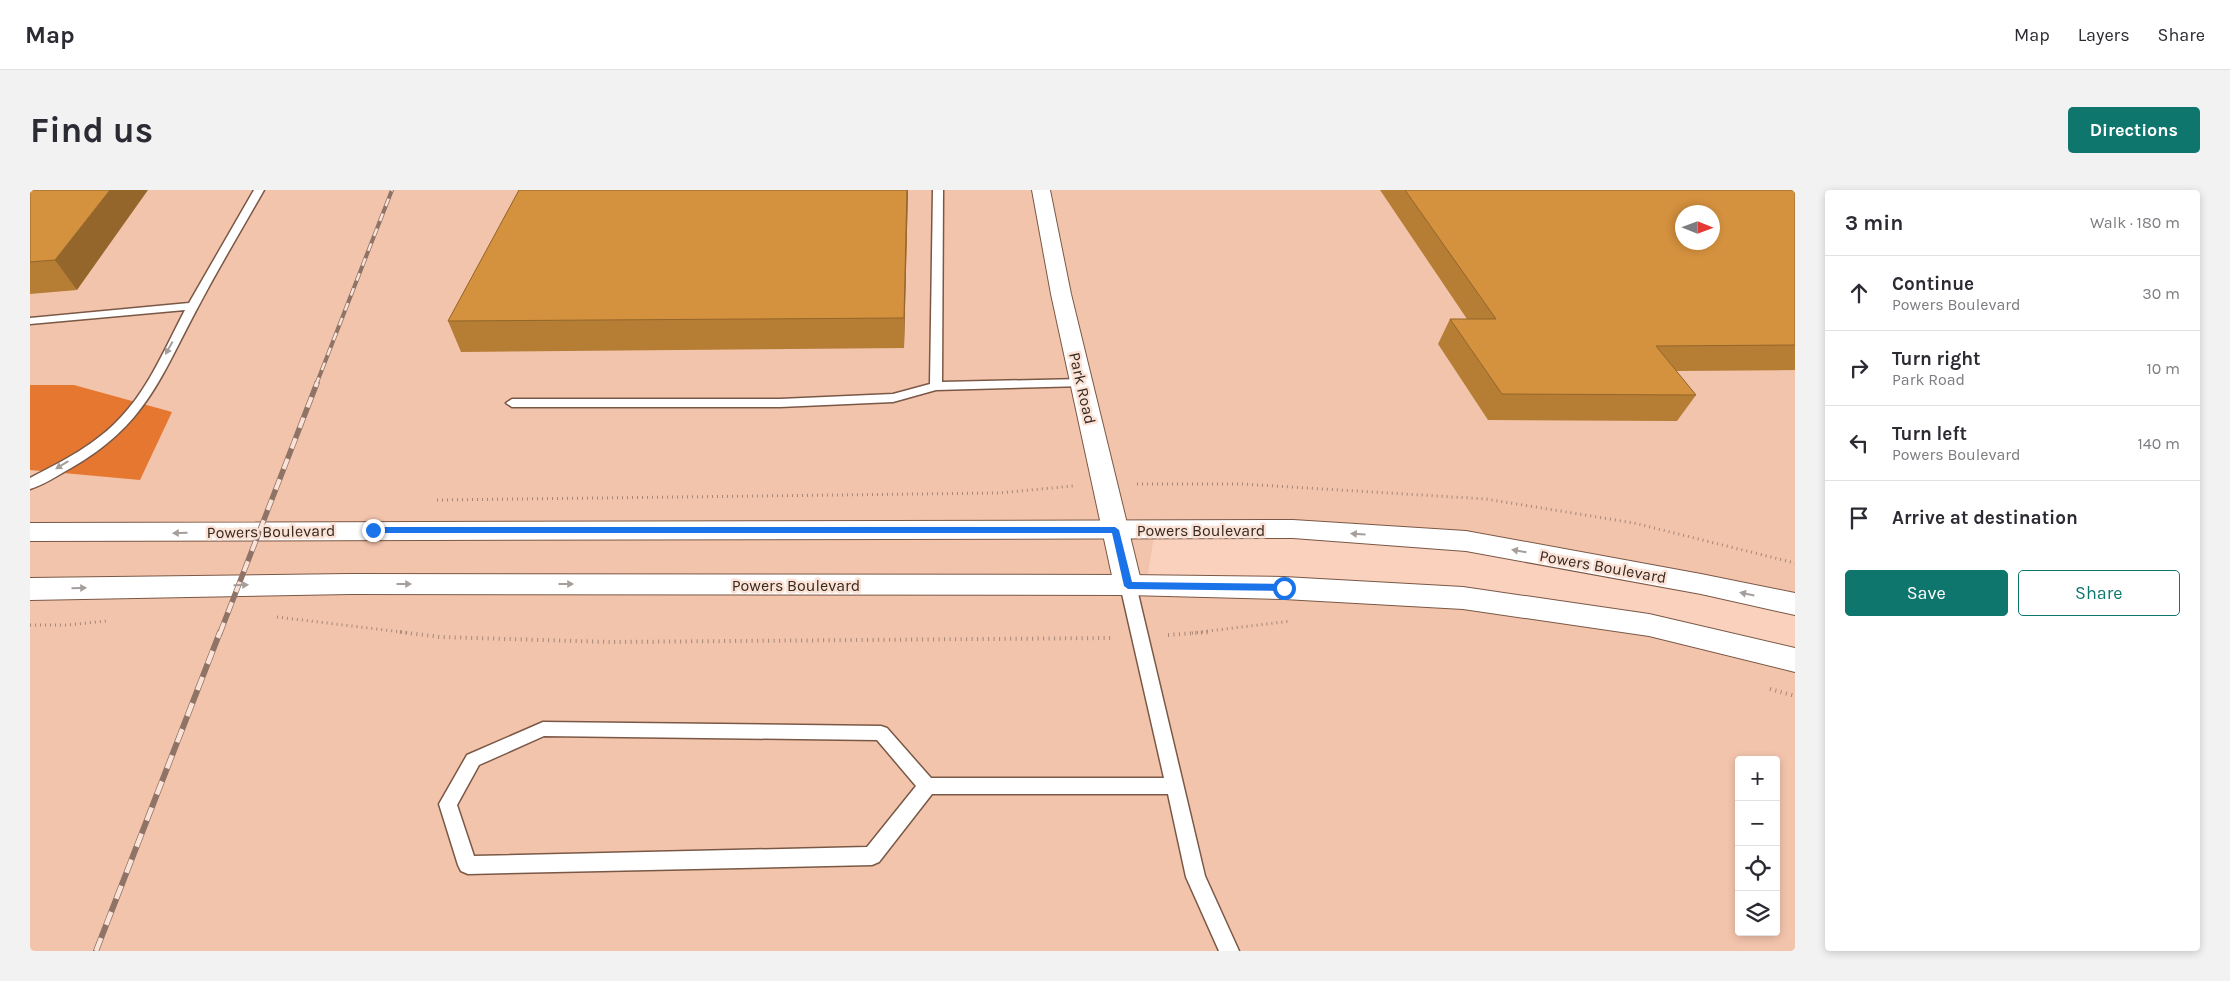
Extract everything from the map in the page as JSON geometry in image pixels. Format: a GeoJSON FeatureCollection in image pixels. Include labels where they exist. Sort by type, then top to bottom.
{"type":"FeatureCollection","features":[{"type":"Feature","properties":{"kind":"main road","name":"Park Road"},"geometry":{"type":"LineString","coordinates":[[1041,190],[1060,294],[1128,586]]}},
{"type":"Feature","properties":{"kind":"main road","name":"Powers Boulevard"},"geometry":{"type":"LineString","coordinates":[[30,532],[1293,529],[1466,541],[1701,584],[1795,604]]}},
{"type":"Feature","properties":{"kind":"main road","name":"Powers Boulevard"},"geometry":{"type":"LineString","coordinates":[[30,589],[350,584],[1284,588],[1463,598],[1649,626],[1795,660]]}},
{"type":"Feature","properties":{"kind":"lane"},"geometry":{"type":"LineString","coordinates":[[30,484],[97,444],[127,419],[144,395],[259,190]]}},
{"type":"Feature","properties":{"kind":"lane"},"geometry":{"type":"LineString","coordinates":[[936,386],[938,190]]}},
{"type":"Feature","properties":{"kind":"lane"},"geometry":{"type":"LineString","coordinates":[[30,321],[193,306]]}},
{"type":"Feature","properties":{"kind":"lane"},"geometry":{"type":"LineString","coordinates":[[512,402],[780,403],[893,398],[936,386],[1082,383]]}},
{"type":"Feature","properties":{"kind":"lane"},"geometry":{"type":"LineString","coordinates":[[1128,586],[1196,877],[1229,951]]}},
{"type":"Feature","properties":{"kind":"lane"},"geometry":{"type":"LineString","coordinates":[[927,786],[872,856],[468,865],[448,804],[473,760],[543,729],[881,733],[927,786],[1174,786]]}},
{"type":"Feature","properties":{"kind":"path"},"geometry":{"type":"LineString","coordinates":[[271,617],[440,637],[610,642],[1139,637],[1210,632],[1298,620]]}},
{"type":"Feature","properties":{"kind":"path"},"geometry":{"type":"LineString","coordinates":[[30,625],[67,625],[116,620]]}},
{"type":"Feature","properties":{"kind":"path"},"geometry":{"type":"LineString","coordinates":[[1768,688],[1795,696]]}},
{"type":"Feature","properties":{"kind":"shaded area"},"geometry":{"type":"Polygon","coordinates":[[[30,190],[1795,190],[1795,604],[1611,567],[1293,529],[1155,530],[1146,586],[1407,595],[1795,660],[1795,951],[30,951],[30,190]]]}},
{"type":"Feature","properties":{"kind":"shaded area"},"geometry":{"type":"Polygon","coordinates":[[[30,385],[74,385],[172,412],[140,480],[30,470],[30,385]]]}},
{"type":"Feature","properties":{"kind":"building"},"geometry":{"type":"Polygon","coordinates":[[[30,190],[110,190],[55,260],[30,262],[30,190]]]}},
{"type":"Feature","properties":{"kind":"building"},"geometry":{"type":"Polygon","coordinates":[[[519,190],[907,190],[904,318],[448,321],[519,190]]]}},
{"type":"Feature","properties":{"kind":"building"},"geometry":{"type":"Polygon","coordinates":[[[1405,190],[1795,190],[1795,345],[1656,346],[1696,395],[1502,394],[1450,319],[1496,319],[1405,190]]]}},
{"type":"Feature","properties":{"kind":"railway"},"geometry":{"type":"LineString","coordinates":[[316,385],[392,190]]}},
{"type":"Feature","properties":{"kind":"railway"},"geometry":{"type":"LineString","coordinates":[[220,633],[317,383]]}},
{"type":"Feature","properties":{"kind":"railway"},"geometry":{"type":"LineString","coordinates":[[96,951],[220,632]]}},
{"type":"Feature","properties":{"kind":"route"},"geometry":{"type":"LineString","coordinates":[[373,530],[1115,530],[1128,586],[1284,588]]}}]}
